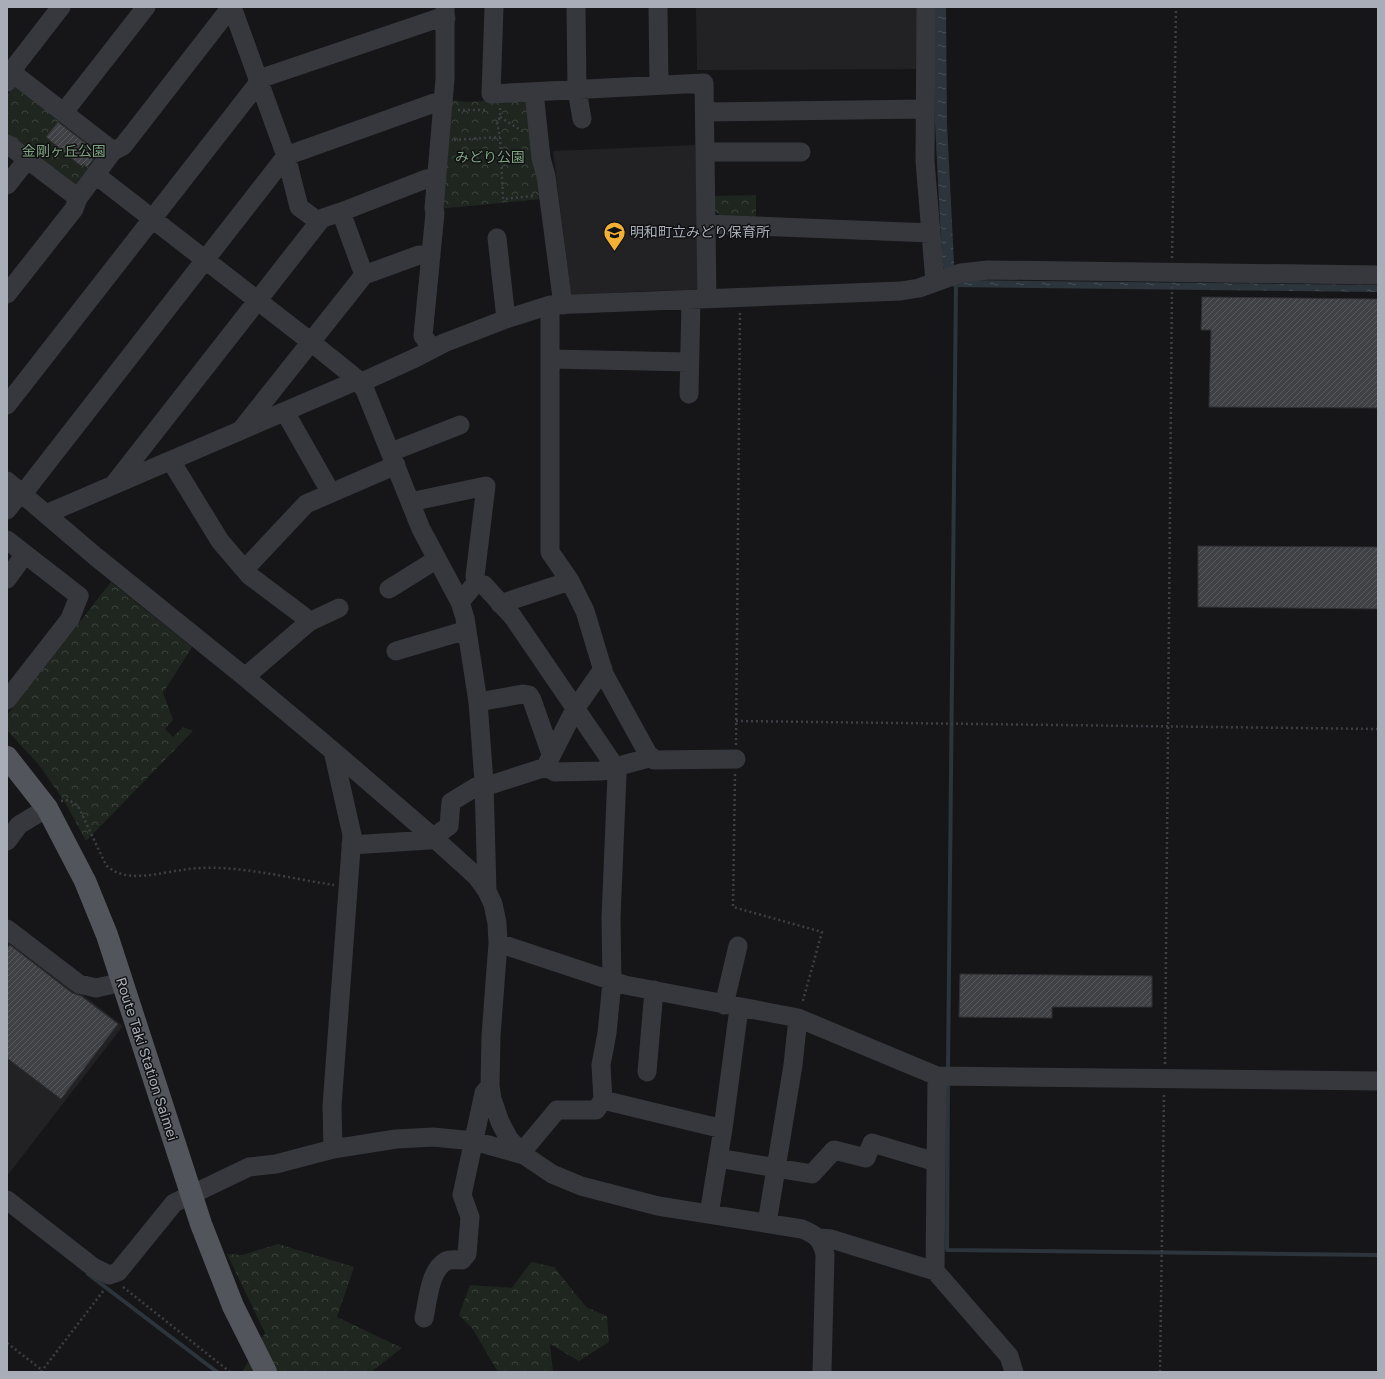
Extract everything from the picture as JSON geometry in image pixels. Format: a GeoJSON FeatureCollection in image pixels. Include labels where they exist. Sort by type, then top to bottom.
{"type":"FeatureCollection","features":[{"type":"Feature","properties":{"kind":"main road","name":"Route Taki Station Saimei"},"geometry":{"type":"LineString","coordinates":[[7,757],[47,808],[85,881],[107,935],[123,982],[191,1195],[233,1306],[266,1372]]}},
{"type":"Feature","properties":{"kind":"street"},"geometry":{"type":"LineString","coordinates":[[61,7],[16,65],[10,78],[64,112],[113,151]]}},
{"type":"Feature","properties":{"kind":"street"},"geometry":{"type":"LineString","coordinates":[[64,112],[146,7]]}},
{"type":"Feature","properties":{"kind":"street"},"geometry":{"type":"LineString","coordinates":[[231,7],[286,156],[299,207],[319,222]]}},
{"type":"Feature","properties":{"kind":"street"},"geometry":{"type":"LineString","coordinates":[[7,294],[74,209],[78,198],[113,151],[123,146],[231,7]]}},
{"type":"Feature","properties":{"kind":"street"},"geometry":{"type":"LineString","coordinates":[[494,7],[491,94],[500,102],[534,92],[659,84],[704,83],[706,224],[699,299],[689,362],[688,394]]}},
{"type":"Feature","properties":{"kind":"street"},"geometry":{"type":"LineString","coordinates":[[576,7],[577,90],[582,119]]}},
{"type":"Feature","properties":{"kind":"street"},"geometry":{"type":"LineString","coordinates":[[658,7],[659,84]]}},
{"type":"Feature","properties":{"kind":"street"},"geometry":{"type":"LineString","coordinates":[[926,7],[926,161],[931,233],[939,280]]}},
{"type":"Feature","properties":{"kind":"street"},"geometry":{"type":"LineString","coordinates":[[7,404],[259,82],[266,78],[443,14],[443,107],[432,180],[425,256],[422,336],[432,348]]}},
{"type":"Feature","properties":{"kind":"street"},"geometry":{"type":"LineString","coordinates":[[534,92],[541,158],[546,176],[557,305],[551,359],[550,552],[570,581],[584,611],[602,669],[648,754],[654,760],[736,759]]}},
{"type":"Feature","properties":{"kind":"street"},"geometry":{"type":"LineString","coordinates":[[7,510],[16,489],[204,260],[286,156],[443,107]]}},
{"type":"Feature","properties":{"kind":"street"},"geometry":{"type":"LineString","coordinates":[[705,112],[925,109]]}},
{"type":"Feature","properties":{"kind":"street"},"geometry":{"type":"LineString","coordinates":[[7,144],[78,198]]}},
{"type":"Feature","properties":{"kind":"street"},"geometry":{"type":"LineString","coordinates":[[706,152],[801,152]]}},
{"type":"Feature","properties":{"kind":"street"},"geometry":{"type":"LineString","coordinates":[[7,185],[27,160]]}},
{"type":"Feature","properties":{"kind":"street"},"geometry":{"type":"LineString","coordinates":[[96,175],[311,342],[359,381],[366,390],[421,529],[460,602],[467,630],[478,702],[484,785],[487,891]]}},
{"type":"Feature","properties":{"kind":"street"},"geometry":{"type":"LineString","coordinates":[[113,485],[323,218],[432,180]]}},
{"type":"Feature","properties":{"kind":"street"},"geometry":{"type":"LineString","coordinates":[[341,212],[364,275]]}},
{"type":"Feature","properties":{"kind":"street"},"geometry":{"type":"LineString","coordinates":[[706,224],[931,233]]}},
{"type":"Feature","properties":{"kind":"street"},"geometry":{"type":"LineString","coordinates":[[497,238],[506,319]]}},
{"type":"Feature","properties":{"kind":"street"},"geometry":{"type":"LineString","coordinates":[[240,431],[364,275],[425,256]]}},
{"type":"Feature","properties":{"kind":"street"},"geometry":{"type":"LineString","coordinates":[[46,514],[415,358],[432,348],[506,319],[557,305],[901,291],[919,288],[961,273],[988,270],[1378,274]]}},
{"type":"Feature","properties":{"kind":"street"},"geometry":{"type":"LineString","coordinates":[[551,359],[689,362]]}},
{"type":"Feature","properties":{"kind":"street"},"geometry":{"type":"LineString","coordinates":[[285,412],[331,493]]}},
{"type":"Feature","properties":{"kind":"street"},"geometry":{"type":"LineString","coordinates":[[245,569],[306,504],[331,493],[393,458],[460,425]]}},
{"type":"Feature","properties":{"kind":"street"},"geometry":{"type":"LineString","coordinates":[[171,460],[220,541],[250,576],[302,614],[309,622]]}},
{"type":"Feature","properties":{"kind":"street"},"geometry":{"type":"LineString","coordinates":[[410,502],[486,486],[475,576],[476,583],[460,602]]}},
{"type":"Feature","properties":{"kind":"street"},"geometry":{"type":"LineString","coordinates":[[16,489],[95,556],[245,677],[333,751],[477,877],[487,891],[493,904],[497,923],[498,944],[491,1036],[490,1086],[492,1099],[500,1122],[509,1139],[523,1153],[552,1174],[581,1186],[658,1206],[802,1229],[819,1238],[831,1239],[936,1272],[1009,1356],[1014,1372]]}},
{"type":"Feature","properties":{"kind":"street"},"geometry":{"type":"LineString","coordinates":[[7,540],[79,596],[70,619],[7,700]]}},
{"type":"Feature","properties":{"kind":"street"},"geometry":{"type":"LineString","coordinates":[[7,580],[25,554]]}},
{"type":"Feature","properties":{"kind":"street"},"geometry":{"type":"LineString","coordinates":[[389,589],[437,559]]}},
{"type":"Feature","properties":{"kind":"street"},"geometry":{"type":"LineString","coordinates":[[500,604],[570,581]]}},
{"type":"Feature","properties":{"kind":"street"},"geometry":{"type":"LineString","coordinates":[[476,583],[484,585],[513,618],[616,768],[611,918],[612,982],[607,1034],[601,1065],[602,1100],[596,1110],[557,1110],[523,1153]]}},
{"type":"Feature","properties":{"kind":"street"},"geometry":{"type":"LineString","coordinates":[[245,677],[309,622],[339,608]]}},
{"type":"Feature","properties":{"kind":"street"},"geometry":{"type":"LineString","coordinates":[[396,651],[467,630]]}},
{"type":"Feature","properties":{"kind":"street"},"geometry":{"type":"LineString","coordinates":[[351,845],[429,840],[434,838],[449,826],[451,802],[484,785],[548,761],[575,709],[602,669]]}},
{"type":"Feature","properties":{"kind":"street"},"geometry":{"type":"LineString","coordinates":[[478,702],[523,694],[529,695],[532,700],[548,761],[555,772],[601,772],[652,757]]}},
{"type":"Feature","properties":{"kind":"street"},"geometry":{"type":"LineString","coordinates":[[333,751],[352,835],[332,1106],[333,1149]]}},
{"type":"Feature","properties":{"kind":"street"},"geometry":{"type":"LineString","coordinates":[[7,841],[20,825],[47,808]]}},
{"type":"Feature","properties":{"kind":"street"},"geometry":{"type":"LineString","coordinates":[[7,929],[79,984],[96,988],[123,982]]}},
{"type":"Feature","properties":{"kind":"street"},"geometry":{"type":"LineString","coordinates":[[498,944],[612,982],[732,1007],[798,1018],[944,1076],[1378,1081]]}},
{"type":"Feature","properties":{"kind":"street"},"geometry":{"type":"LineString","coordinates":[[708,1214],[723,1129],[738,946]]}},
{"type":"Feature","properties":{"kind":"street"},"geometry":{"type":"LineString","coordinates":[[647,1072],[654,990]]}},
{"type":"Feature","properties":{"kind":"street"},"geometry":{"type":"LineString","coordinates":[[767,1223],[792,1072],[798,1018]]}},
{"type":"Feature","properties":{"kind":"street"},"geometry":{"type":"LineString","coordinates":[[936,1272],[936,1162],[944,1076]]}},
{"type":"Feature","properties":{"kind":"street"},"geometry":{"type":"LineString","coordinates":[[424,1318],[433,1279],[439,1267],[448,1260],[462,1260],[467,1254],[470,1217],[462,1195],[484,1093],[490,1086]]}},
{"type":"Feature","properties":{"kind":"street"},"geometry":{"type":"LineString","coordinates":[[602,1100],[723,1129]]}},
{"type":"Feature","properties":{"kind":"street"},"geometry":{"type":"LineString","coordinates":[[7,1200],[93,1267],[109,1275],[118,1272],[174,1203],[249,1168],[276,1164],[333,1149],[396,1139],[432,1137],[474,1141],[523,1153]]}},
{"type":"Feature","properties":{"kind":"street"},"geometry":{"type":"LineString","coordinates":[[718,1158],[812,1174],[834,1150],[866,1158],[872,1143],[936,1162]]}},
{"type":"Feature","properties":{"kind":"street"},"geometry":{"type":"LineString","coordinates":[[819,1238],[823,1244],[826,1255],[822,1372]]}},
{"type":"Feature","properties":{"kind":"path"},"geometry":{"type":"LineString","coordinates":[[1172,272],[1176,7]]}},
{"type":"Feature","properties":{"kind":"path"},"geometry":{"type":"LineString","coordinates":[[443,107],[457,110],[500,102],[500,117],[497,123],[500,137],[503,199],[536,196],[535,190]]}},
{"type":"Feature","properties":{"kind":"path"},"geometry":{"type":"LineString","coordinates":[[452,133],[452,140],[500,137]]}},
{"type":"Feature","properties":{"kind":"path"},"geometry":{"type":"LineString","coordinates":[[1160,1372],[1165,1078],[1172,295]]}},
{"type":"Feature","properties":{"kind":"path"},"geometry":{"type":"LineString","coordinates":[[740,297],[736,759],[733,907],[822,932],[798,1018]]}},
{"type":"Feature","properties":{"kind":"path"},"geometry":{"type":"LineString","coordinates":[[736,721],[1378,729]]}},
{"type":"Feature","properties":{"kind":"path"},"geometry":{"type":"LineString","coordinates":[[47,808],[58,801],[69,800],[78,806],[106,865],[112,871],[124,875],[159,875],[182,870],[209,868],[231,869],[348,888]]}},
{"type":"Feature","properties":{"kind":"path"},"geometry":{"type":"LineString","coordinates":[[121,1286],[230,1372]]}},
{"type":"Feature","properties":{"kind":"path"},"geometry":{"type":"LineString","coordinates":[[7,1343],[42,1371],[103,1292]]}},
{"type":"Feature","properties":{"kind":"shaded area"},"geometry":{"type":"Polygon","coordinates":[[[696,7],[921,7],[919,69],[697,70],[696,7]]]}},
{"type":"Feature","properties":{"kind":"shaded area"},"geometry":{"type":"Polygon","coordinates":[[[695,145],[700,290],[644,291],[571,296],[553,151],[695,145]]]}},
{"type":"Feature","properties":{"kind":"shaded area"},"geometry":{"type":"Polygon","coordinates":[[[7,936],[123,1026],[7,1176],[7,936]]]}},
{"type":"Feature","properties":{"kind":"green space","name":"金剛ヶ丘公園"},"geometry":{"type":"Polygon","coordinates":[[[20,86],[100,148],[101,154],[77,185],[69,185],[7,136],[7,95],[14,87],[20,86]]]}},
{"type":"Feature","properties":{"kind":"green space","name":"みどり公園"},"geometry":{"type":"Polygon","coordinates":[[[529,98],[542,199],[438,209],[448,103],[453,100],[466,102],[529,98]]]}},
{"type":"Feature","properties":{"kind":"green space"},"geometry":{"type":"Polygon","coordinates":[[[756,195],[756,218],[723,218],[714,210],[714,196],[756,195]]]}},
{"type":"Feature","properties":{"kind":"green space"},"geometry":{"type":"Polygon","coordinates":[[[111,582],[192,647],[163,693],[173,720],[165,729],[173,737],[183,727],[193,731],[86,841],[66,804],[39,765],[7,730],[7,715],[111,582]]]}},
{"type":"Feature","properties":{"kind":"green space"},"geometry":{"type":"Polygon","coordinates":[[[278,1244],[354,1267],[337,1317],[402,1348],[371,1372],[242,1372],[265,1333],[227,1254],[242,1255],[278,1244]]]}},
{"type":"Feature","properties":{"kind":"green space"},"geometry":{"type":"Polygon","coordinates":[[[531,1262],[554,1267],[586,1307],[607,1316],[609,1342],[579,1361],[550,1344],[553,1372],[498,1372],[472,1328],[459,1315],[470,1285],[512,1288],[531,1262]]]}},
{"type":"Feature","properties":{"kind":"water"},"geometry":{"type":"Polygon","coordinates":[[[934,7],[946,7],[947,123],[954,263],[958,280],[1378,285],[1378,292],[953,287],[943,267],[942,260],[935,122],[934,7]]]}},
{"type":"Feature","properties":{"kind":"building"},"geometry":{"type":"Polygon","coordinates":[[[58,122],[98,153],[87,167],[83,164],[81,166],[46,137],[58,122]]]}},
{"type":"Feature","properties":{"kind":"building"},"geometry":{"type":"Polygon","coordinates":[[[1202,297],[1378,299],[1378,408],[1209,407],[1211,330],[1201,330],[1202,297]]]}},
{"type":"Feature","properties":{"kind":"building"},"geometry":{"type":"Polygon","coordinates":[[[1198,546],[1378,547],[1378,609],[1198,607],[1198,546]]]}},
{"type":"Feature","properties":{"kind":"building"},"geometry":{"type":"Polygon","coordinates":[[[10,945],[72,993],[81,996],[118,1024],[61,1099],[7,1058],[7,948],[10,945]]]}},
{"type":"Feature","properties":{"kind":"building"},"geometry":{"type":"Polygon","coordinates":[[[960,974],[1152,976],[1152,1007],[1052,1007],[1052,1018],[959,1017],[960,974]]]}},
{"type":"Feature","properties":{"kind":"waterway"},"geometry":{"type":"LineString","coordinates":[[948,1071],[956,283]]}},
{"type":"Feature","properties":{"kind":"waterway"},"geometry":{"type":"LineString","coordinates":[[948,1080],[947,1250],[1378,1255]]}},
{"type":"Feature","properties":{"kind":"waterway"},"geometry":{"type":"LineString","coordinates":[[88,1274],[217,1372]]}},
{"type":"Feature","properties":{"kind":"place","name":"明和町立みどり保育所"},"geometry":{"type":"Point","coordinates":[615,252]}}]}
